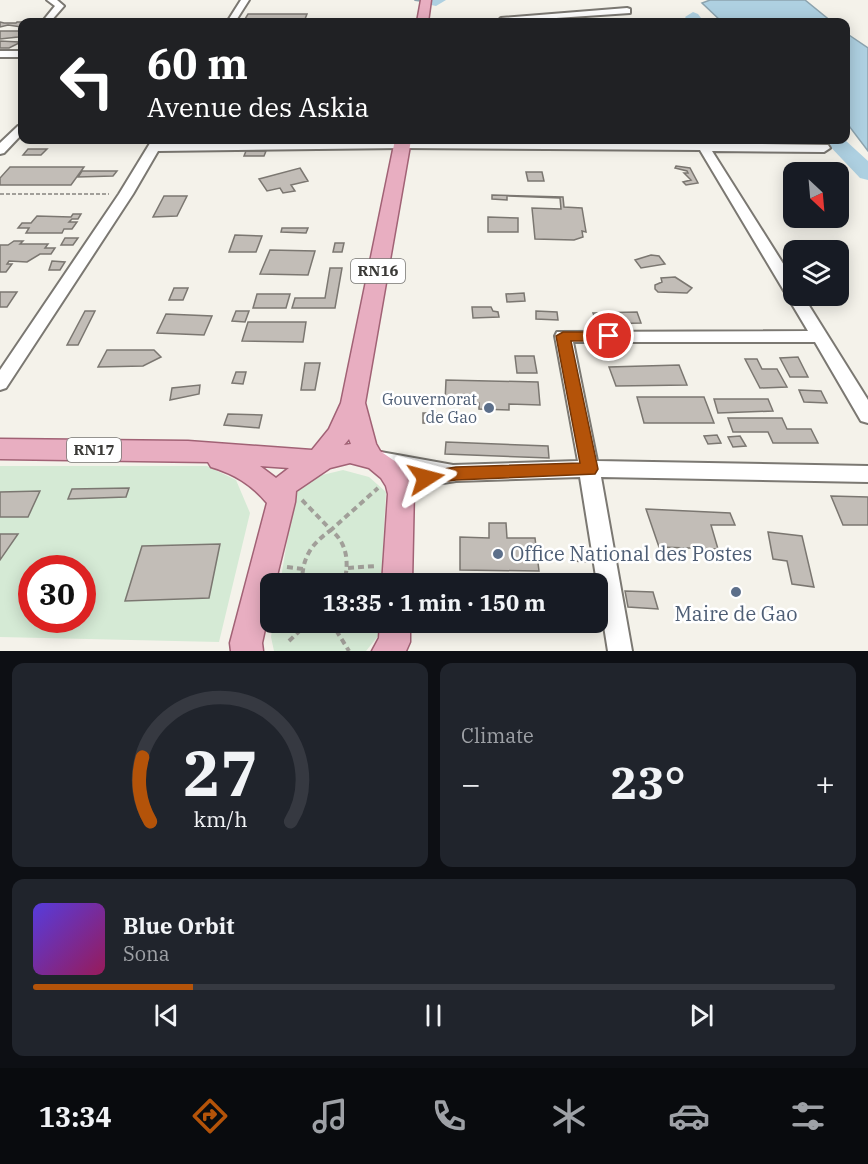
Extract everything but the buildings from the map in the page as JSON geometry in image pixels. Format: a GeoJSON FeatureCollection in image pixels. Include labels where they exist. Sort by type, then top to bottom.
{"type":"FeatureCollection","features":[{"type":"Feature","properties":{"kind":"main road"},"geometry":{"type":"LineString","coordinates":[[424,18],[426,0]]}},
{"type":"Feature","properties":{"kind":"main road","name":"RN16"},"geometry":{"type":"LineString","coordinates":[[318,460],[339,434],[353,403],[402,144]]}},
{"type":"Feature","properties":{"kind":"main road","name":"RN16"},"geometry":{"type":"LineString","coordinates":[[353,403],[356,428],[373,458]]}},
{"type":"Feature","properties":{"kind":"main road","name":"RN17"},"geometry":{"type":"LineString","coordinates":[[0,449],[188,451],[318,460]]}},
{"type":"Feature","properties":{"kind":"main road","name":"RN17"},"geometry":{"type":"LineString","coordinates":[[188,451],[236,465],[263,479],[288,497]]}},
{"type":"Feature","properties":{"kind":"main road"},"geometry":{"type":"LineString","coordinates":[[246,648],[288,497],[284,486],[299,472],[318,460],[339,455],[358,454],[384,464],[390,488],[389,573]]}},
{"type":"Feature","properties":{"kind":"street"},"geometry":{"type":"LineString","coordinates":[[50,18],[60,6],[51,0]]}},
{"type":"Feature","properties":{"kind":"street"},"geometry":{"type":"LineString","coordinates":[[234,18],[246,0]]}},
{"type":"Feature","properties":{"kind":"street"},"geometry":{"type":"LineString","coordinates":[[622,0],[631,18]]}},
{"type":"Feature","properties":{"kind":"street"},"geometry":{"type":"LineString","coordinates":[[539,18],[627,11]]}},
{"type":"Feature","properties":{"kind":"street"},"geometry":{"type":"LineString","coordinates":[[0,54],[18,52]]}},
{"type":"Feature","properties":{"kind":"street"},"geometry":{"type":"LineString","coordinates":[[1,146],[18,131]]}},
{"type":"Feature","properties":{"kind":"street"},"geometry":{"type":"LineString","coordinates":[[0,384],[126,194],[155,144]]}},
{"type":"Feature","properties":{"kind":"street"},"geometry":{"type":"LineString","coordinates":[[702,144],[868,416]]}},
{"type":"Feature","properties":{"kind":"street"},"geometry":{"type":"LineString","coordinates":[[726,144],[824,148],[820,144]]}},
{"type":"Feature","properties":{"kind":"street"},"geometry":{"type":"LineString","coordinates":[[620,651],[589,469],[563,336],[818,337]]}},
{"type":"Feature","properties":{"kind":"street"},"geometry":{"type":"LineString","coordinates":[[373,458],[456,473]]}},
{"type":"Feature","properties":{"kind":"street"},"geometry":{"type":"LineString","coordinates":[[390,488],[456,473],[589,469],[868,474]]}},
{"type":"Feature","properties":{"kind":"path"},"geometry":{"type":"LineString","coordinates":[[0,194],[126,194]]}},
{"type":"Feature","properties":{"kind":"path"},"geometry":{"type":"LineString","coordinates":[[302,573],[303,556],[317,540],[390,488]]}},
{"type":"Feature","properties":{"kind":"path"},"geometry":{"type":"LineString","coordinates":[[288,497],[342,539],[348,568],[347,573]]}},
{"type":"Feature","properties":{"kind":"path"},"geometry":{"type":"LineString","coordinates":[[348,568],[382,573]]}},
{"type":"Feature","properties":{"kind":"path"},"geometry":{"type":"LineString","coordinates":[[289,641],[297,633]]}},
{"type":"Feature","properties":{"kind":"path"},"geometry":{"type":"LineString","coordinates":[[338,633],[349,651]]}},
{"type":"Feature","properties":{"kind":"green space"},"geometry":{"type":"Polygon","coordinates":[[[0,466],[207,466],[236,480],[250,513],[219,642],[0,637],[0,466]]]}},
{"type":"Feature","properties":{"kind":"green space"},"geometry":{"type":"Polygon","coordinates":[[[343,470],[369,477],[386,492],[382,573],[282,573],[295,493],[318,476],[343,470]]]}},
{"type":"Feature","properties":{"kind":"green space"},"geometry":{"type":"Polygon","coordinates":[[[272,633],[378,633],[366,651],[274,651],[272,633]]]}},
{"type":"Feature","properties":{"kind":"water"},"geometry":{"type":"Polygon","coordinates":[[[710,0],[805,0],[827,18],[718,18],[702,3],[710,0]]]}},
{"type":"Feature","properties":{"kind":"water"},"geometry":{"type":"Polygon","coordinates":[[[850,36],[868,48],[868,151],[850,127],[850,36]]]}},
{"type":"Feature","properties":{"kind":"waterway"},"geometry":{"type":"LineString","coordinates":[[415,0],[422,1]]}},
{"type":"Feature","properties":{"kind":"waterway"},"geometry":{"type":"LineString","coordinates":[[838,144],[868,173]]}},
{"type":"Feature","properties":{"kind":"place","name":"Gouvernorat de Gao"},"geometry":{"type":"Point","coordinates":[489,408]}},
{"type":"Feature","properties":{"kind":"place","name":"Office National des Postes"},"geometry":{"type":"Point","coordinates":[498,554]}},
{"type":"Feature","properties":{"kind":"place","name":"Maire de Gao"},"geometry":{"type":"Point","coordinates":[736,592]}},
{"type":"Feature","properties":{"kind":"route"},"geometry":{"type":"LineString","coordinates":[[426,478],[456,473],[589,469],[563,336],[609,336]]}}]}
